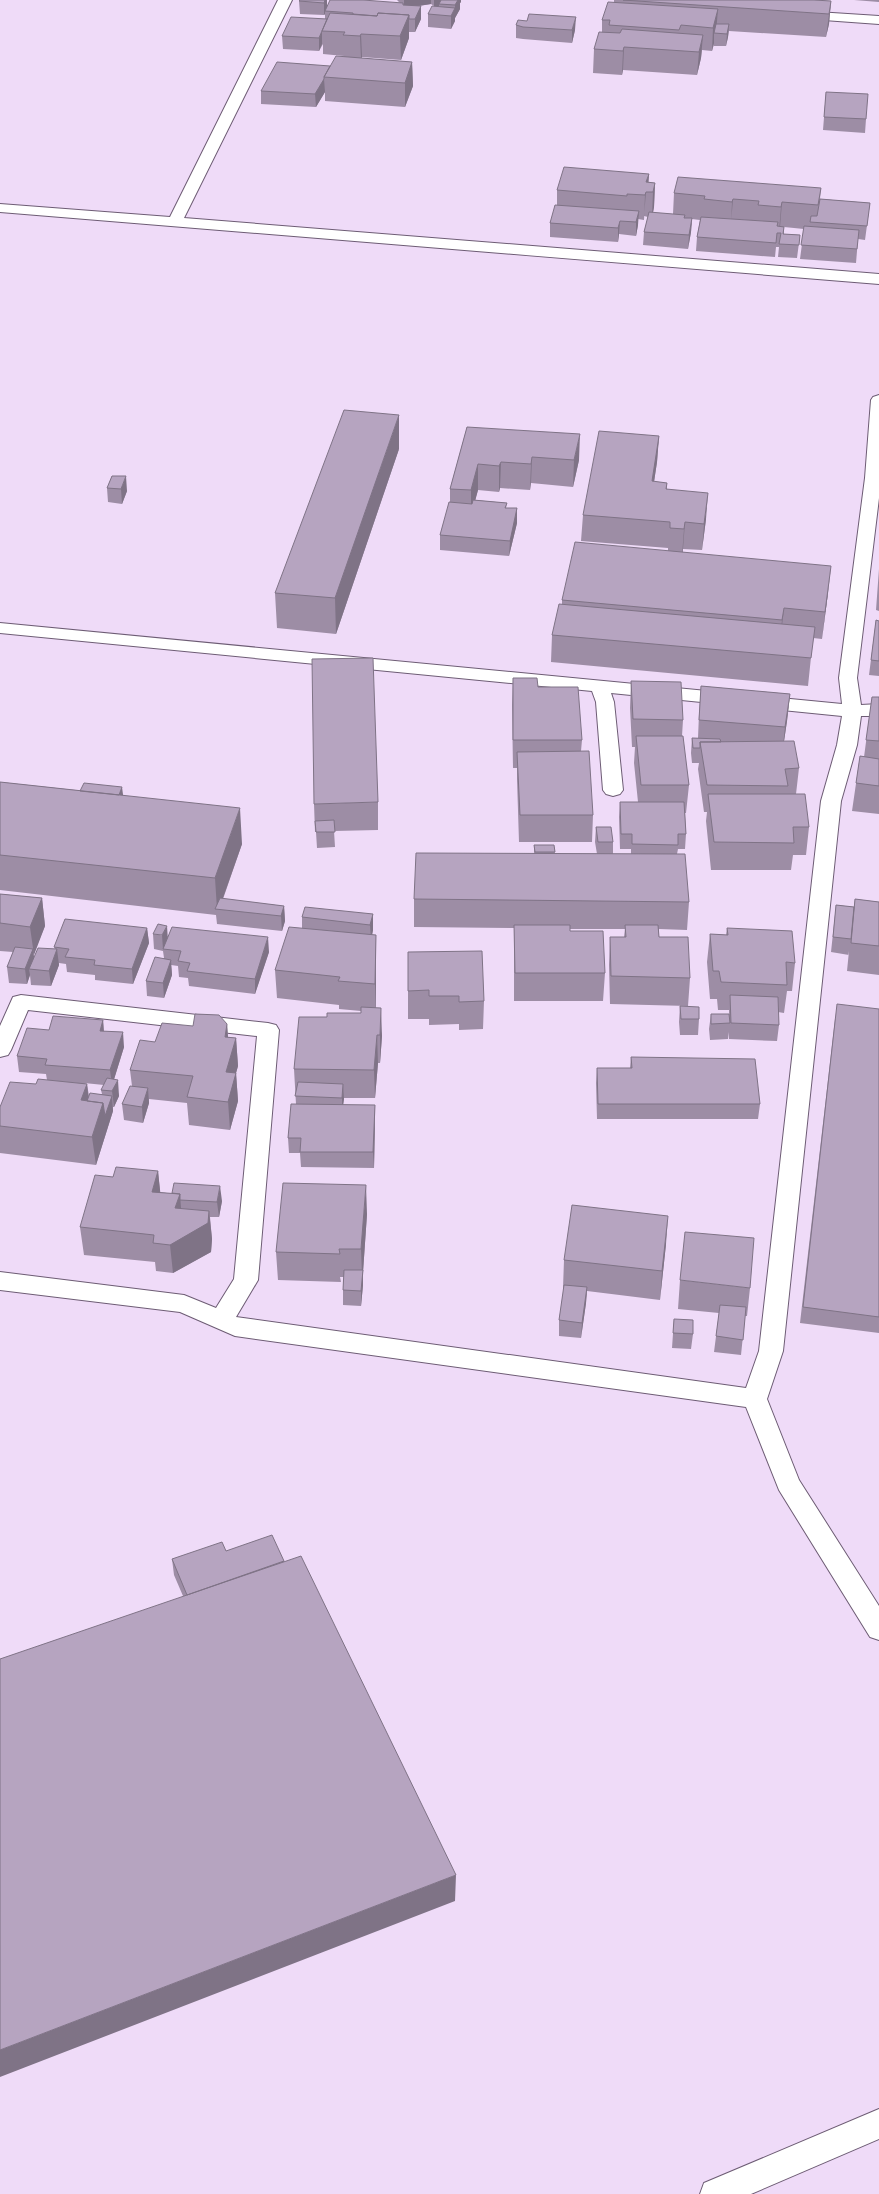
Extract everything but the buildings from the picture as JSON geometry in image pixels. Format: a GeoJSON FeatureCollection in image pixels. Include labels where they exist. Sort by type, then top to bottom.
{"type":"FeatureCollection","features":[{"type":"Feature","properties":{"kind":"street"},"geometry":{"type":"LineString","coordinates":[[175,222],[285,0]]}},
{"type":"Feature","properties":{"kind":"street"},"geometry":{"type":"LineString","coordinates":[[802,15],[879,20]]}},
{"type":"Feature","properties":{"kind":"street"},"geometry":{"type":"LineString","coordinates":[[0,208],[879,279]]}},
{"type":"Feature","properties":{"kind":"street"},"geometry":{"type":"LineString","coordinates":[[879,400],[873,478],[873,525],[848,678],[852,710],[847,745],[830,800],[771,1351],[755,1399],[788,1483],[879,1629]]}},
{"type":"Feature","properties":{"kind":"street"},"geometry":{"type":"LineString","coordinates":[[0,628],[600,688],[852,710],[879,710]]}},
{"type":"Feature","properties":{"kind":"street"},"geometry":{"type":"LineString","coordinates":[[600,688],[605,702],[613,790]]}},
{"type":"Feature","properties":{"kind":"street"},"geometry":{"type":"LineString","coordinates":[[0,1050],[21,1002],[268,1030],[246,1280],[221,1321]]}},
{"type":"Feature","properties":{"kind":"street"},"geometry":{"type":"LineString","coordinates":[[0,1281],[184,1304],[236,1327],[755,1399]]}},
{"type":"Feature","properties":{"kind":"street"},"geometry":{"type":"LineString","coordinates":[[715,2194],[879,2124]]}}]}
